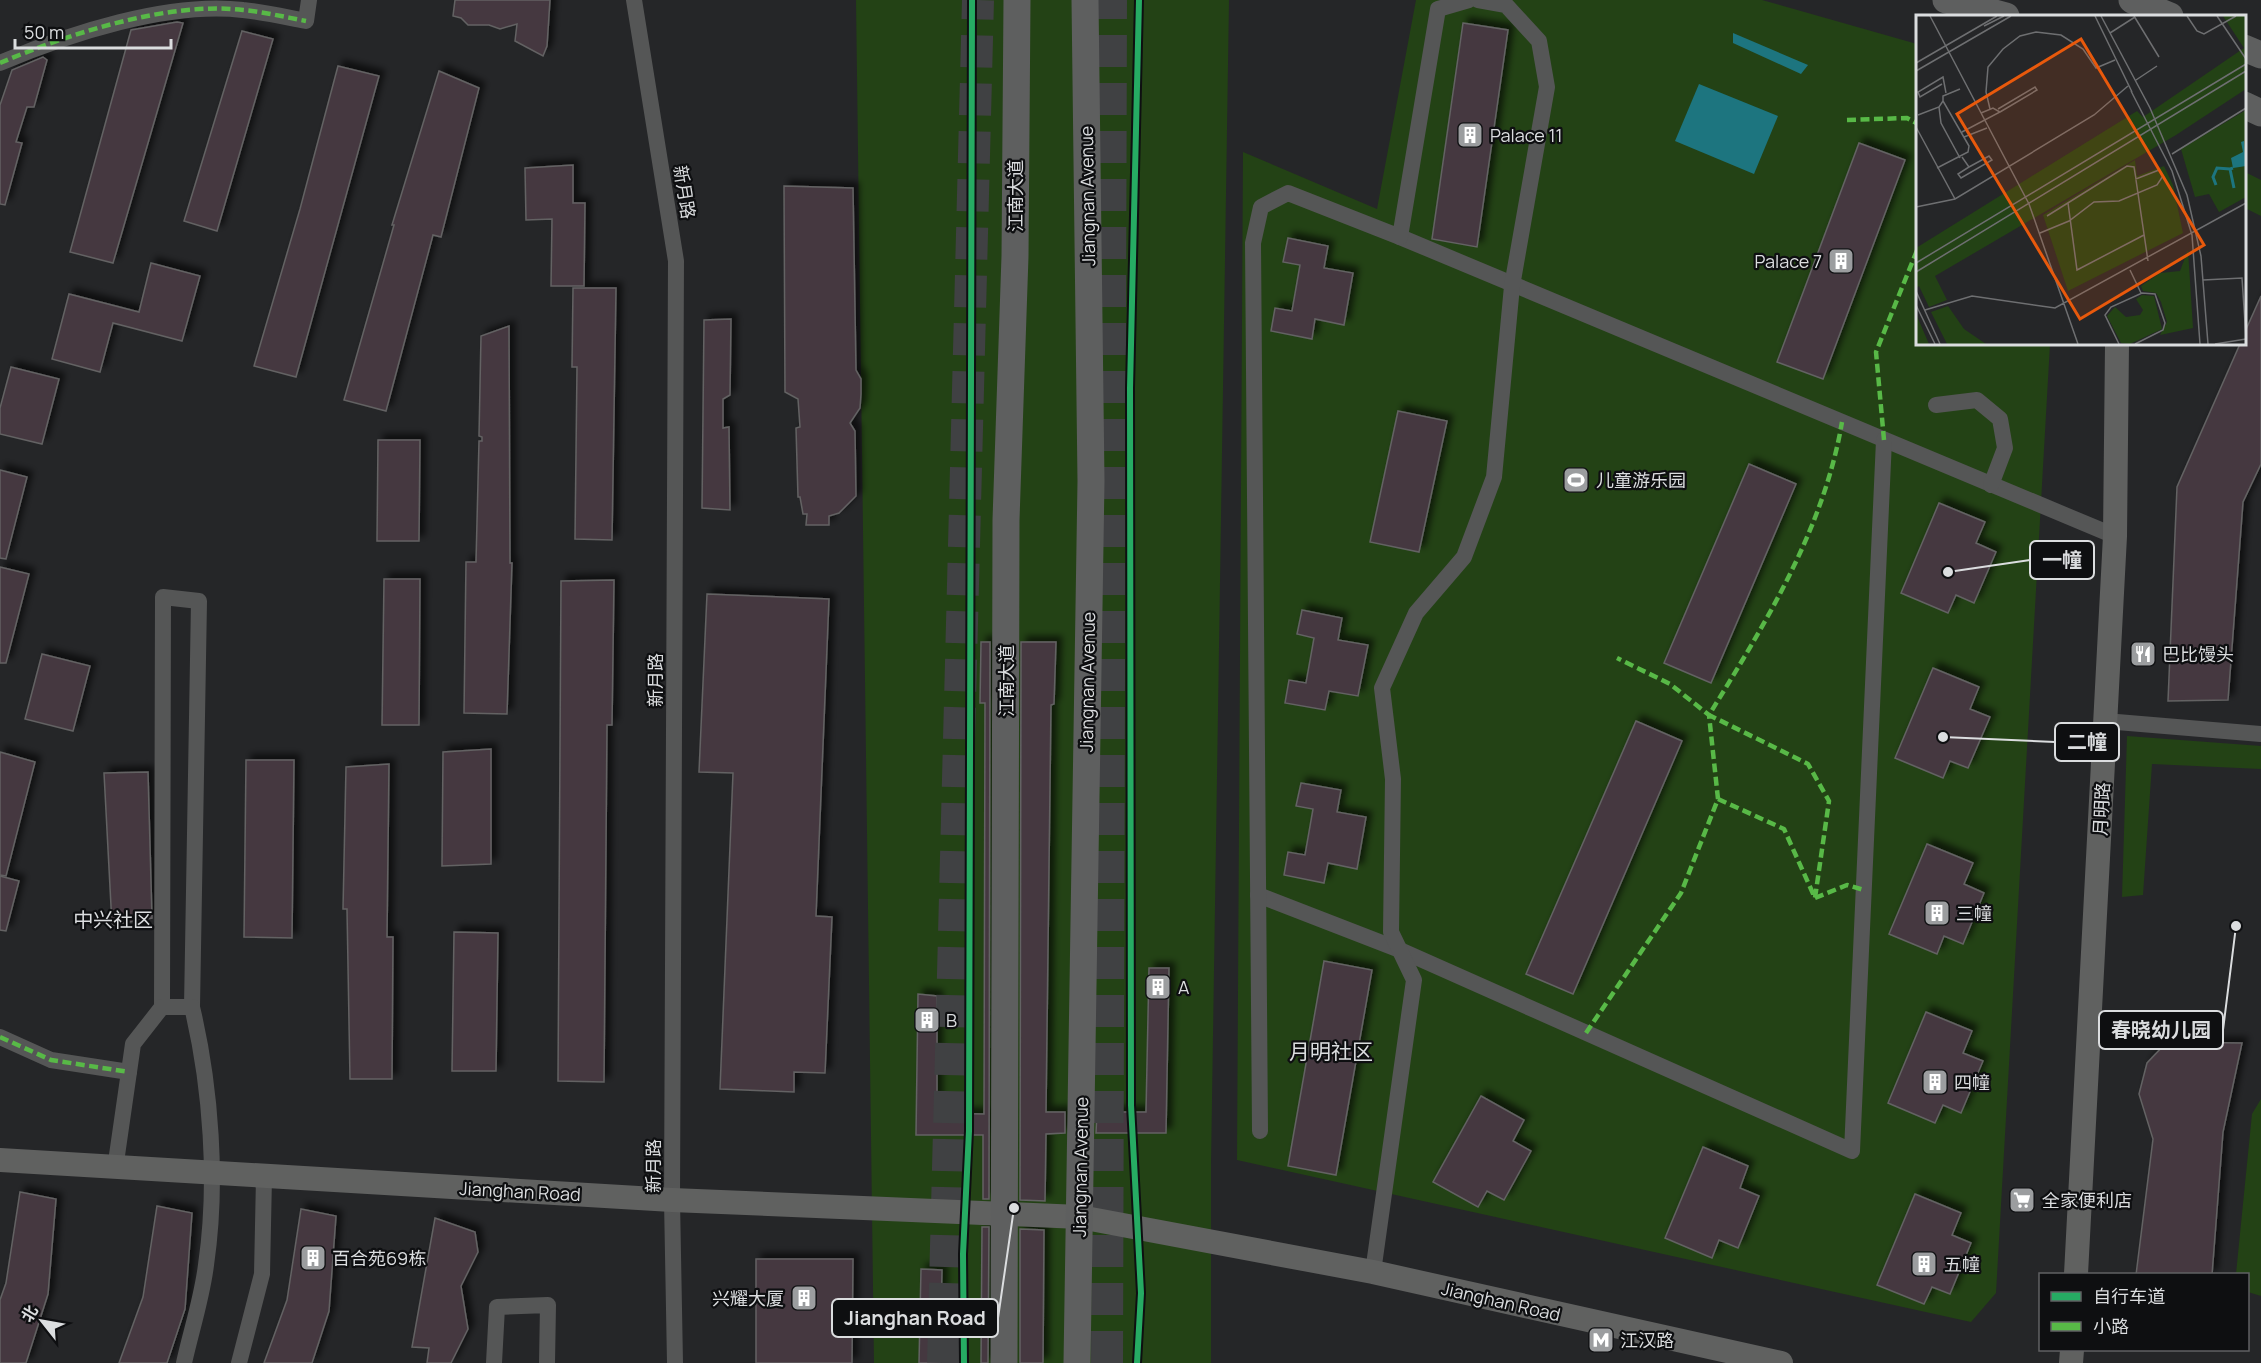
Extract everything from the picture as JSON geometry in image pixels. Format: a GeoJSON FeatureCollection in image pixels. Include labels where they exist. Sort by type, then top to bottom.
{"type":"FeatureCollection","features":[{"type":"Feature","properties":{"kind":"main road","name":"江南大道"},"geometry":{"type":"LineString","coordinates":[[1004,1363],[1006,520],[1015,256],[1017,0]]}},
{"type":"Feature","properties":{"kind":"main road","name":"Jiangnan Avenue"},"geometry":{"type":"LineString","coordinates":[[1077,1363],[1091,481],[1085,0]]}},
{"type":"Feature","properties":{"kind":"main road"},"geometry":{"type":"LineString","coordinates":[[1946,0],[2002,15]]}},
{"type":"Feature","properties":{"kind":"main road"},"geometry":{"type":"LineString","coordinates":[[2129,0],[2167,15]]}},
{"type":"Feature","properties":{"kind":"main road"},"geometry":{"type":"LineString","coordinates":[[2246,49],[2261,56]]}},
{"type":"Feature","properties":{"kind":"main road"},"geometry":{"type":"LineString","coordinates":[[2246,106],[2261,113]]}},
{"type":"Feature","properties":{"kind":"street"},"geometry":{"type":"LineString","coordinates":[[0,63],[40,46],[176,11],[242,9],[306,21],[309,0]]}},
{"type":"Feature","properties":{"kind":"street","name":"新月路"},"geometry":{"type":"LineString","coordinates":[[634,0],[676,261],[672,1200],[675,1363]]}},
{"type":"Feature","properties":{"kind":"street"},"geometry":{"type":"LineString","coordinates":[[1400,237],[1438,9],[1469,0]]}},
{"type":"Feature","properties":{"kind":"street"},"geometry":{"type":"LineString","coordinates":[[1373,1272],[1414,980],[1391,932],[1393,779],[1382,688],[1416,613],[1464,557],[1494,477],[1512,286],[1547,87],[1539,41],[1506,5],[1478,0]]}},
{"type":"Feature","properties":{"kind":"street"},"geometry":{"type":"LineString","coordinates":[[2125,15],[2129,0]]}},
{"type":"Feature","properties":{"kind":"street"},"geometry":{"type":"LineString","coordinates":[[1260,1131],[1253,243],[1261,207],[1288,193],[1400,237],[1512,286],[2115,536]]}},
{"type":"Feature","properties":{"kind":"street","name":"月明路"},"geometry":{"type":"LineString","coordinates":[[2076,1273],[2115,536],[2117,345]]}},
{"type":"Feature","properties":{"kind":"street"},"geometry":{"type":"LineString","coordinates":[[1936,405],[1977,400],[2000,419],[2005,448],[1991,484]]}},
{"type":"Feature","properties":{"kind":"street"},"geometry":{"type":"LineString","coordinates":[[1258,895],[1400,951],[1852,1151],[1884,440]]}},
{"type":"Feature","properties":{"kind":"street"},"geometry":{"type":"LineString","coordinates":[[115,1169],[132,1044],[162,1007],[163,597],[199,600],[192,1007],[203,1052],[212,1174],[206,1265],[184,1363]]}},
{"type":"Feature","properties":{"kind":"street"},"geometry":{"type":"LineString","coordinates":[[2105,721],[2261,734]]}},
{"type":"Feature","properties":{"kind":"street"},"geometry":{"type":"LineString","coordinates":[[162,1007],[192,1007]]}},
{"type":"Feature","properties":{"kind":"street"},"geometry":{"type":"LineString","coordinates":[[0,1037],[51,1060],[129,1072]]}},
{"type":"Feature","properties":{"kind":"street","name":"Jianghan Road"},"geometry":{"type":"LineString","coordinates":[[0,1160],[115,1169],[672,1200],[1080,1217],[1373,1272],[1781,1363]]}},
{"type":"Feature","properties":{"kind":"street"},"geometry":{"type":"LineString","coordinates":[[239,1363],[262,1274],[264,1177]]}},
{"type":"Feature","properties":{"kind":"street"},"geometry":{"type":"LineString","coordinates":[[494,1363],[496,1307],[548,1305],[547,1363]]}},
{"type":"Feature","properties":{"kind":"green space"},"geometry":{"type":"Polygon","coordinates":[[[856,0],[1229,0],[1211,1165],[1211,1363],[874,1363],[856,0]]]}},
{"type":"Feature","properties":{"kind":"green space"},"geometry":{"type":"Polygon","coordinates":[[[1416,0],[1762,0],[1916,44],[1916,345],[2050,345],[1996,1293],[1971,1322],[1237,1160],[1243,152],[1377,209],[1416,0]]]}},
{"type":"Feature","properties":{"kind":"green space"},"geometry":{"type":"Polygon","coordinates":[[[2246,172],[2261,180],[2261,216],[2246,208],[2246,172]]]}},
{"type":"Feature","properties":{"kind":"green space"},"geometry":{"type":"Polygon","coordinates":[[[2127,736],[2261,746],[2261,769],[2152,764],[2143,895],[2122,897],[2127,736]]]}},
{"type":"Feature","properties":{"kind":"green space"},"geometry":{"type":"Polygon","coordinates":[[[2261,1099],[2261,1296],[2249,1292],[2249,1273],[2236,1273],[2252,1114],[2261,1099]]]}},
{"type":"Feature","properties":{"kind":"water"},"geometry":{"type":"Polygon","coordinates":[[[1733,33],[1808,65],[1801,74],[1733,43],[1733,33]]]}},
{"type":"Feature","properties":{"kind":"water"},"geometry":{"type":"Polygon","coordinates":[[[1699,84],[1778,116],[1754,174],[1675,141],[1699,84]]]}},
{"type":"Feature","properties":{"kind":"building"},"geometry":{"type":"Polygon","coordinates":[[[455,0],[550,0],[547,46],[543,56],[515,41],[517,24],[500,29],[489,25],[468,25],[461,18],[453,16],[455,0]]]}},
{"type":"Feature","properties":{"kind":"building"},"geometry":{"type":"Polygon","coordinates":[[[183,23],[113,263],[70,252],[131,30],[183,23]]]}},
{"type":"Feature","properties":{"kind":"building","name":"Palace 11"},"geometry":{"type":"Polygon","coordinates":[[[1463,23],[1508,30],[1477,247],[1432,239],[1463,23]]]}},
{"type":"Feature","properties":{"kind":"building"},"geometry":{"type":"Polygon","coordinates":[[[242,31],[273,39],[217,231],[184,221],[242,31]]]}},
{"type":"Feature","properties":{"kind":"building"},"geometry":{"type":"Polygon","coordinates":[[[43,57],[47,60],[34,107],[27,107],[16,142],[22,143],[5,205],[0,204],[0,105],[12,70],[43,57]]]}},
{"type":"Feature","properties":{"kind":"building"},"geometry":{"type":"Polygon","coordinates":[[[338,66],[379,76],[296,377],[254,366],[300,209],[338,66]]]}},
{"type":"Feature","properties":{"kind":"building"},"geometry":{"type":"Polygon","coordinates":[[[439,71],[479,88],[441,237],[433,235],[386,411],[344,400],[394,225],[392,225],[439,71]]]}},
{"type":"Feature","properties":{"kind":"building","name":"Palace 7"},"geometry":{"type":"Polygon","coordinates":[[[1859,143],[1905,160],[1823,379],[1777,362],[1859,143]]]}},
{"type":"Feature","properties":{"kind":"building"},"geometry":{"type":"Polygon","coordinates":[[[573,165],[573,203],[585,203],[584,286],[551,286],[552,219],[526,220],[525,168],[573,165]]]}},
{"type":"Feature","properties":{"kind":"building"},"geometry":{"type":"Polygon","coordinates":[[[784,186],[853,188],[856,370],[861,379],[860,408],[850,423],[855,431],[856,496],[839,513],[829,516],[829,525],[806,525],[807,514],[803,514],[800,497],[798,497],[796,428],[800,427],[798,399],[785,392],[784,186]]]}},
{"type":"Feature","properties":{"kind":"building"},"geometry":{"type":"Polygon","coordinates":[[[1288,238],[1328,246],[1324,268],[1353,273],[1344,325],[1315,319],[1312,339],[1271,331],[1275,308],[1292,311],[1300,265],[1283,262],[1288,238]]]}},
{"type":"Feature","properties":{"kind":"building"},"geometry":{"type":"Polygon","coordinates":[[[151,263],[200,276],[182,341],[113,323],[100,372],[52,359],[69,294],[139,312],[151,263]]]}},
{"type":"Feature","properties":{"kind":"building"},"geometry":{"type":"Polygon","coordinates":[[[573,288],[616,288],[612,540],[575,539],[577,367],[572,367],[573,288]]]}},
{"type":"Feature","properties":{"kind":"building"},"geometry":{"type":"Polygon","coordinates":[[[2261,296],[2261,464],[2243,502],[2228,700],[2168,701],[2177,487],[2240,345],[2246,345],[2246,330],[2261,296]]]}},
{"type":"Feature","properties":{"kind":"building"},"geometry":{"type":"Polygon","coordinates":[[[731,319],[730,395],[723,399],[723,428],[729,427],[730,510],[702,508],[704,320],[731,319]]]}},
{"type":"Feature","properties":{"kind":"building"},"geometry":{"type":"Polygon","coordinates":[[[509,326],[510,563],[512,563],[507,714],[464,713],[466,562],[476,562],[479,441],[482,441],[482,437],[479,436],[481,336],[509,326]]]}},
{"type":"Feature","properties":{"kind":"building"},"geometry":{"type":"Polygon","coordinates":[[[11,367],[59,379],[42,444],[0,434],[0,408],[11,367]]]}},
{"type":"Feature","properties":{"kind":"building"},"geometry":{"type":"Polygon","coordinates":[[[1398,411],[1447,421],[1419,552],[1370,542],[1398,411]]]}},
{"type":"Feature","properties":{"kind":"building"},"geometry":{"type":"Polygon","coordinates":[[[378,440],[420,440],[419,541],[377,541],[378,440]]]}},
{"type":"Feature","properties":{"kind":"building"},"geometry":{"type":"Polygon","coordinates":[[[1749,464],[1796,484],[1711,683],[1664,663],[1749,464]]]}},
{"type":"Feature","properties":{"kind":"building"},"geometry":{"type":"Polygon","coordinates":[[[0,470],[27,477],[6,559],[0,558],[0,470]]]}},
{"type":"Feature","properties":{"kind":"building"},"geometry":{"type":"Polygon","coordinates":[[[1939,503],[1985,522],[1976,543],[1996,552],[1974,603],[1956,595],[1948,613],[1901,593],[1939,503]]]}},
{"type":"Feature","properties":{"kind":"building"},"geometry":{"type":"Polygon","coordinates":[[[0,567],[29,574],[6,663],[0,663],[0,567]]]}},
{"type":"Feature","properties":{"kind":"building"},"geometry":{"type":"Polygon","coordinates":[[[384,579],[420,579],[419,725],[382,725],[384,579]]]}},
{"type":"Feature","properties":{"kind":"building"},"geometry":{"type":"Polygon","coordinates":[[[614,580],[612,725],[607,725],[604,1082],[558,1081],[561,581],[614,580]]]}},
{"type":"Feature","properties":{"kind":"building"},"geometry":{"type":"Polygon","coordinates":[[[707,594],[829,599],[816,916],[832,917],[825,1073],[794,1072],[794,1092],[720,1089],[733,773],[699,772],[707,594]]]}},
{"type":"Feature","properties":{"kind":"building"},"geometry":{"type":"Polygon","coordinates":[[[1302,610],[1342,618],[1338,640],[1368,645],[1358,696],[1329,691],[1325,710],[1285,703],[1289,680],[1306,683],[1314,638],[1297,634],[1302,610]]]}},
{"type":"Feature","properties":{"kind":"building"},"geometry":{"type":"Polygon","coordinates":[[[981,642],[990,642],[989,1199],[983,1199],[983,1135],[916,1135],[918,994],[937,996],[937,1113],[984,1114],[985,703],[980,703],[981,642]]]}},
{"type":"Feature","properties":{"kind":"building"},"geometry":{"type":"Polygon","coordinates":[[[1021,642],[1056,642],[1054,704],[1051,705],[1046,1112],[1065,1112],[1065,1133],[1046,1134],[1045,1201],[1020,1200],[1021,642]]]}},
{"type":"Feature","properties":{"kind":"building"},"geometry":{"type":"Polygon","coordinates":[[[42,654],[90,666],[73,731],[25,719],[42,654]]]}},
{"type":"Feature","properties":{"kind":"building"},"geometry":{"type":"Polygon","coordinates":[[[1933,668],[1979,687],[1970,709],[1990,717],[1968,768],[1950,761],[1943,778],[1895,758],[1933,668]]]}},
{"type":"Feature","properties":{"kind":"building"},"geometry":{"type":"Polygon","coordinates":[[[1636,721],[1682,741],[1573,994],[1526,974],[1636,721]]]}},
{"type":"Feature","properties":{"kind":"building"},"geometry":{"type":"Polygon","coordinates":[[[491,749],[491,864],[442,866],[443,752],[491,749]]]}},
{"type":"Feature","properties":{"kind":"building"},"geometry":{"type":"Polygon","coordinates":[[[0,752],[35,762],[6,876],[0,875],[0,752]]]}},
{"type":"Feature","properties":{"kind":"building"},"geometry":{"type":"Polygon","coordinates":[[[246,760],[294,760],[292,938],[244,937],[246,760]]]}},
{"type":"Feature","properties":{"kind":"building"},"geometry":{"type":"Polygon","coordinates":[[[389,764],[387,937],[393,937],[392,1079],[350,1079],[347,909],[343,909],[346,767],[389,764]]]}},
{"type":"Feature","properties":{"kind":"building"},"geometry":{"type":"Polygon","coordinates":[[[148,772],[152,918],[112,925],[104,773],[148,772]]]}},
{"type":"Feature","properties":{"kind":"building"},"geometry":{"type":"Polygon","coordinates":[[[1301,783],[1341,790],[1337,812],[1366,817],[1357,869],[1328,863],[1324,883],[1284,875],[1288,852],[1305,855],[1313,809],[1296,806],[1301,783]]]}},
{"type":"Feature","properties":{"kind":"building","name":"三幢"},"geometry":{"type":"Polygon","coordinates":[[[1927,844],[1973,863],[1964,884],[1984,893],[1963,944],[1944,936],[1937,954],[1889,934],[1927,844]]]}},
{"type":"Feature","properties":{"kind":"building"},"geometry":{"type":"Polygon","coordinates":[[[0,876],[19,881],[6,931],[0,930],[0,876]]]}},
{"type":"Feature","properties":{"kind":"building"},"geometry":{"type":"Polygon","coordinates":[[[454,932],[498,933],[496,1071],[452,1071],[454,932]]]}},
{"type":"Feature","properties":{"kind":"building"},"geometry":{"type":"Polygon","coordinates":[[[1324,961],[1372,970],[1336,1175],[1288,1166],[1324,961]]]}},
{"type":"Feature","properties":{"kind":"building"},"geometry":{"type":"Polygon","coordinates":[[[1149,968],[1169,968],[1166,1133],[1096,1133],[1097,1112],[1146,1112],[1149,968]]]}},
{"type":"Feature","properties":{"kind":"building","name":"四幢"},"geometry":{"type":"Polygon","coordinates":[[[1926,1012],[1972,1031],[1963,1053],[1983,1061],[1961,1113],[1943,1105],[1935,1123],[1888,1103],[1926,1012]]]}},
{"type":"Feature","properties":{"kind":"building"},"geometry":{"type":"Polygon","coordinates":[[[2167,1042],[2242,1043],[2223,1132],[2212,1273],[2136,1273],[2153,1139],[2139,1094],[2147,1063],[2167,1042]]]}},
{"type":"Feature","properties":{"kind":"building"},"geometry":{"type":"Polygon","coordinates":[[[1481,1096],[1524,1120],[1513,1141],[1531,1151],[1504,1200],[1487,1191],[1478,1207],[1433,1182],[1481,1096]]]}},
{"type":"Feature","properties":{"kind":"building"},"geometry":{"type":"Polygon","coordinates":[[[1703,1147],[1748,1166],[1740,1188],[1759,1196],[1738,1248],[1719,1240],[1712,1258],[1665,1238],[1703,1147]]]}},
{"type":"Feature","properties":{"kind":"building"},"geometry":{"type":"Polygon","coordinates":[[[20,1192],[56,1199],[48,1294],[26,1363],[0,1363],[0,1300],[6,1283],[20,1192]]]}},
{"type":"Feature","properties":{"kind":"building","name":"五幢"},"geometry":{"type":"Polygon","coordinates":[[[1915,1194],[1961,1213],[1952,1235],[1971,1243],[1950,1294],[1932,1287],[1924,1304],[1877,1285],[1915,1194]]]}},
{"type":"Feature","properties":{"kind":"building"},"geometry":{"type":"Polygon","coordinates":[[[157,1206],[192,1213],[185,1309],[167,1363],[119,1363],[143,1297],[157,1206]]]}},
{"type":"Feature","properties":{"kind":"building","name":"百合苑69栋"},"geometry":{"type":"Polygon","coordinates":[[[301,1209],[336,1216],[329,1311],[312,1363],[264,1363],[287,1300],[301,1209]]]}},
{"type":"Feature","properties":{"kind":"building"},"geometry":{"type":"Polygon","coordinates":[[[435,1218],[475,1232],[478,1252],[461,1286],[468,1329],[451,1363],[427,1363],[429,1348],[412,1347],[435,1218]]]}},
{"type":"Feature","properties":{"kind":"building"},"geometry":{"type":"Polygon","coordinates":[[[982,1227],[989,1227],[988,1363],[981,1363],[982,1227]]]}},
{"type":"Feature","properties":{"kind":"building"},"geometry":{"type":"Polygon","coordinates":[[[1020,1229],[1044,1230],[1043,1363],[1020,1363],[1020,1229]]]}},
{"type":"Feature","properties":{"kind":"building","name":"兴耀大厦"},"geometry":{"type":"Polygon","coordinates":[[[756,1259],[853,1259],[852,1363],[756,1363],[756,1259]]]}},
{"type":"Feature","properties":{"kind":"building"},"geometry":{"type":"Polygon","coordinates":[[[921,1269],[942,1270],[940,1363],[919,1363],[921,1269]]]}},
{"type":"Feature","properties":{"kind":"tunnel"},"geometry":{"type":"LineString","coordinates":[[943,1363],[978,0]]}},
{"type":"Feature","properties":{"kind":"tunnel"},"geometry":{"type":"LineString","coordinates":[[1107,1363],[1111,0]]}},
{"type":"Feature","properties":{"kind":"marked path"},"geometry":{"type":"LineString","coordinates":[[0,63],[87,31],[119,22],[183,10],[243,10],[306,21]]}},
{"type":"Feature","properties":{"kind":"marked path"},"geometry":{"type":"LineString","coordinates":[[1847,120],[1907,118],[1916,123]]}},
{"type":"Feature","properties":{"kind":"marked path"},"geometry":{"type":"LineString","coordinates":[[1884,440],[1876,352],[1916,253]]}},
{"type":"Feature","properties":{"kind":"marked path"},"geometry":{"type":"LineString","coordinates":[[1718,799],[1784,829],[1815,898],[1829,801],[1808,764],[1709,715],[1771,611],[1807,538],[1822,500],[1842,422]]}},
{"type":"Feature","properties":{"kind":"marked path"},"geometry":{"type":"LineString","coordinates":[[1586,1033],[1681,893],[1718,799],[1709,715],[1670,684],[1617,658]]}},
{"type":"Feature","properties":{"kind":"marked path"},"geometry":{"type":"LineString","coordinates":[[1815,898],[1847,885],[1864,890]]}},
{"type":"Feature","properties":{"kind":"marked path"},"geometry":{"type":"LineString","coordinates":[[0,1037],[51,1060],[129,1072]]}},
{"type":"Feature","properties":{"kind":"cycle path"},"geometry":{"type":"LineString","coordinates":[[964,1363],[963,1254],[969,1131],[972,0]]}},
{"type":"Feature","properties":{"kind":"cycle path"},"geometry":{"type":"LineString","coordinates":[[1137,1363],[1141,1293],[1131,1105],[1130,388],[1139,0]]}},
{"type":"Feature","properties":{"kind":"place","name":"Palace 11"},"geometry":{"type":"Point","coordinates":[1470,135]}},
{"type":"Feature","properties":{"kind":"place","name":"Palace 7"},"geometry":{"type":"Point","coordinates":[1841,261]}},
{"type":"Feature","properties":{"kind":"place","name":"儿童游乐园"},"geometry":{"type":"Point","coordinates":[1576,480]}},
{"type":"Feature","properties":{"kind":"place","name":"一幢"},"geometry":{"type":"Point","coordinates":[1948,572]}},
{"type":"Feature","properties":{"kind":"place","name":"巴比馒头"},"geometry":{"type":"Point","coordinates":[2143,654]}},
{"type":"Feature","properties":{"kind":"place","name":"二幢"},"geometry":{"type":"Point","coordinates":[1943,737]}},
{"type":"Feature","properties":{"kind":"place","name":"三幢"},"geometry":{"type":"Point","coordinates":[1937,913]}},
{"type":"Feature","properties":{"kind":"place","name":"春晓幼儿园"},"geometry":{"type":"Point","coordinates":[2236,926]}},
{"type":"Feature","properties":{"kind":"place","name":"A"},"geometry":{"type":"Point","coordinates":[1158,987]}},
{"type":"Feature","properties":{"kind":"place","name":"B"},"geometry":{"type":"Point","coordinates":[927,1020]}},
{"type":"Feature","properties":{"kind":"place","name":"四幢"},"geometry":{"type":"Point","coordinates":[1935,1082]}},
{"type":"Feature","properties":{"kind":"place","name":"全家便利店"},"geometry":{"type":"Point","coordinates":[2022,1200]}},
{"type":"Feature","properties":{"kind":"place","name":"Jianghan Road"},"geometry":{"type":"Point","coordinates":[1014,1208]}},
{"type":"Feature","properties":{"kind":"place","name":"百合苑69栋"},"geometry":{"type":"Point","coordinates":[313,1258]}},
{"type":"Feature","properties":{"kind":"place","name":"五幢"},"geometry":{"type":"Point","coordinates":[1924,1264]}},
{"type":"Feature","properties":{"kind":"place","name":"兴耀大厦"},"geometry":{"type":"Point","coordinates":[804,1298]}},
{"type":"Feature","properties":{"kind":"place","name":"江汉路"},"geometry":{"type":"Point","coordinates":[1601,1340]}},
{"type":"Feature","properties":{"kind":"district","name":"中兴社区"},"geometry":{"type":"Point","coordinates":[113,919]}},
{"type":"Feature","properties":{"kind":"district","name":"月明社区"},"geometry":{"type":"Point","coordinates":[1331,1051]}}]}
